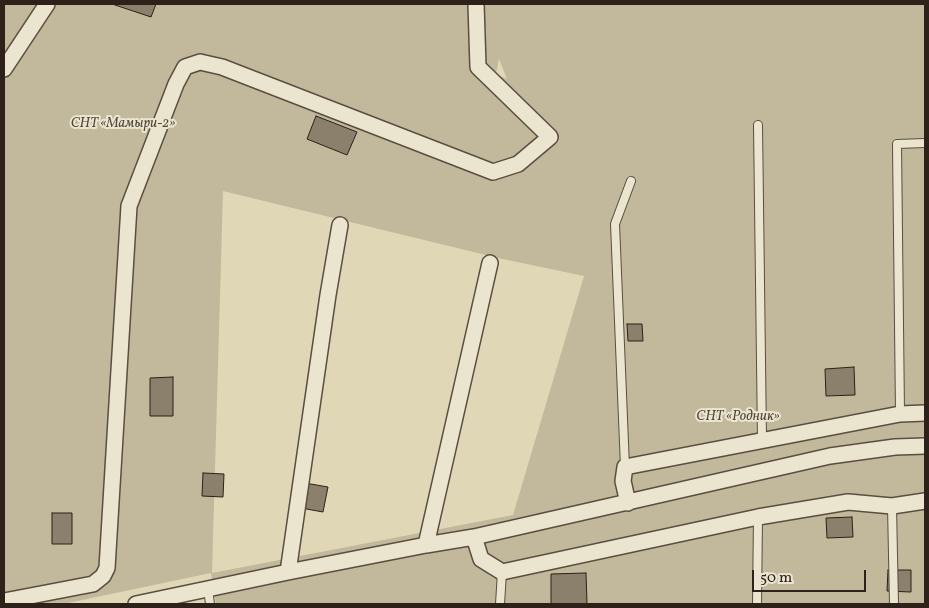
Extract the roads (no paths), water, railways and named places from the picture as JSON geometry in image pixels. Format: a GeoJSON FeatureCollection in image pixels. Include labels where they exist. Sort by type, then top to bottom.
{"type":"FeatureCollection","features":[{"type":"Feature","properties":{"kind":"street"},"geometry":{"type":"LineString","coordinates":[[4,69],[47,4]]}},
{"type":"Feature","properties":{"kind":"street"},"geometry":{"type":"LineString","coordinates":[[4,601],[93,584],[103,576],[107,568],[129,206],[176,84],[186,67],[200,62],[222,67],[493,172],[518,164],[550,137],[478,67],[476,4]]}},
{"type":"Feature","properties":{"kind":"street"},"geometry":{"type":"LineString","coordinates":[[288,572],[340,225]]}},
{"type":"Feature","properties":{"kind":"street"},"geometry":{"type":"LineString","coordinates":[[426,545],[490,263]]}},
{"type":"Feature","properties":{"kind":"street"},"geometry":{"type":"LineString","coordinates":[[628,503],[623,481],[625,468],[900,414],[925,413]]}},
{"type":"Feature","properties":{"kind":"street"},"geometry":{"type":"LineString","coordinates":[[143,603],[209,597],[288,572],[474,537],[830,456],[925,446]]}},
{"type":"Feature","properties":{"kind":"street"},"geometry":{"type":"LineString","coordinates":[[474,537],[481,559],[502,572],[758,517],[848,502],[892,506],[925,501]]}},
{"type":"Feature","properties":{"kind":"lane"},"geometry":{"type":"LineString","coordinates":[[758,125],[762,440]]}},
{"type":"Feature","properties":{"kind":"lane"},"geometry":{"type":"LineString","coordinates":[[900,414],[897,144],[925,143]]}},
{"type":"Feature","properties":{"kind":"lane"},"geometry":{"type":"LineString","coordinates":[[625,468],[614,224],[631,181]]}},
{"type":"Feature","properties":{"kind":"lane"},"geometry":{"type":"LineString","coordinates":[[892,506],[894,604]]}},
{"type":"Feature","properties":{"kind":"lane"},"geometry":{"type":"LineString","coordinates":[[757,604],[758,517]]}},
{"type":"Feature","properties":{"kind":"lane"},"geometry":{"type":"LineString","coordinates":[[500,604],[502,572]]}},
{"type":"Feature","properties":{"kind":"park label","name":"СНТ «Мамыри-2»"},"geometry":{"type":"Point","coordinates":[123,124]}},
{"type":"Feature","properties":{"kind":"park label","name":"СНТ «Родник»"},"geometry":{"type":"Point","coordinates":[738,417]}}]}
